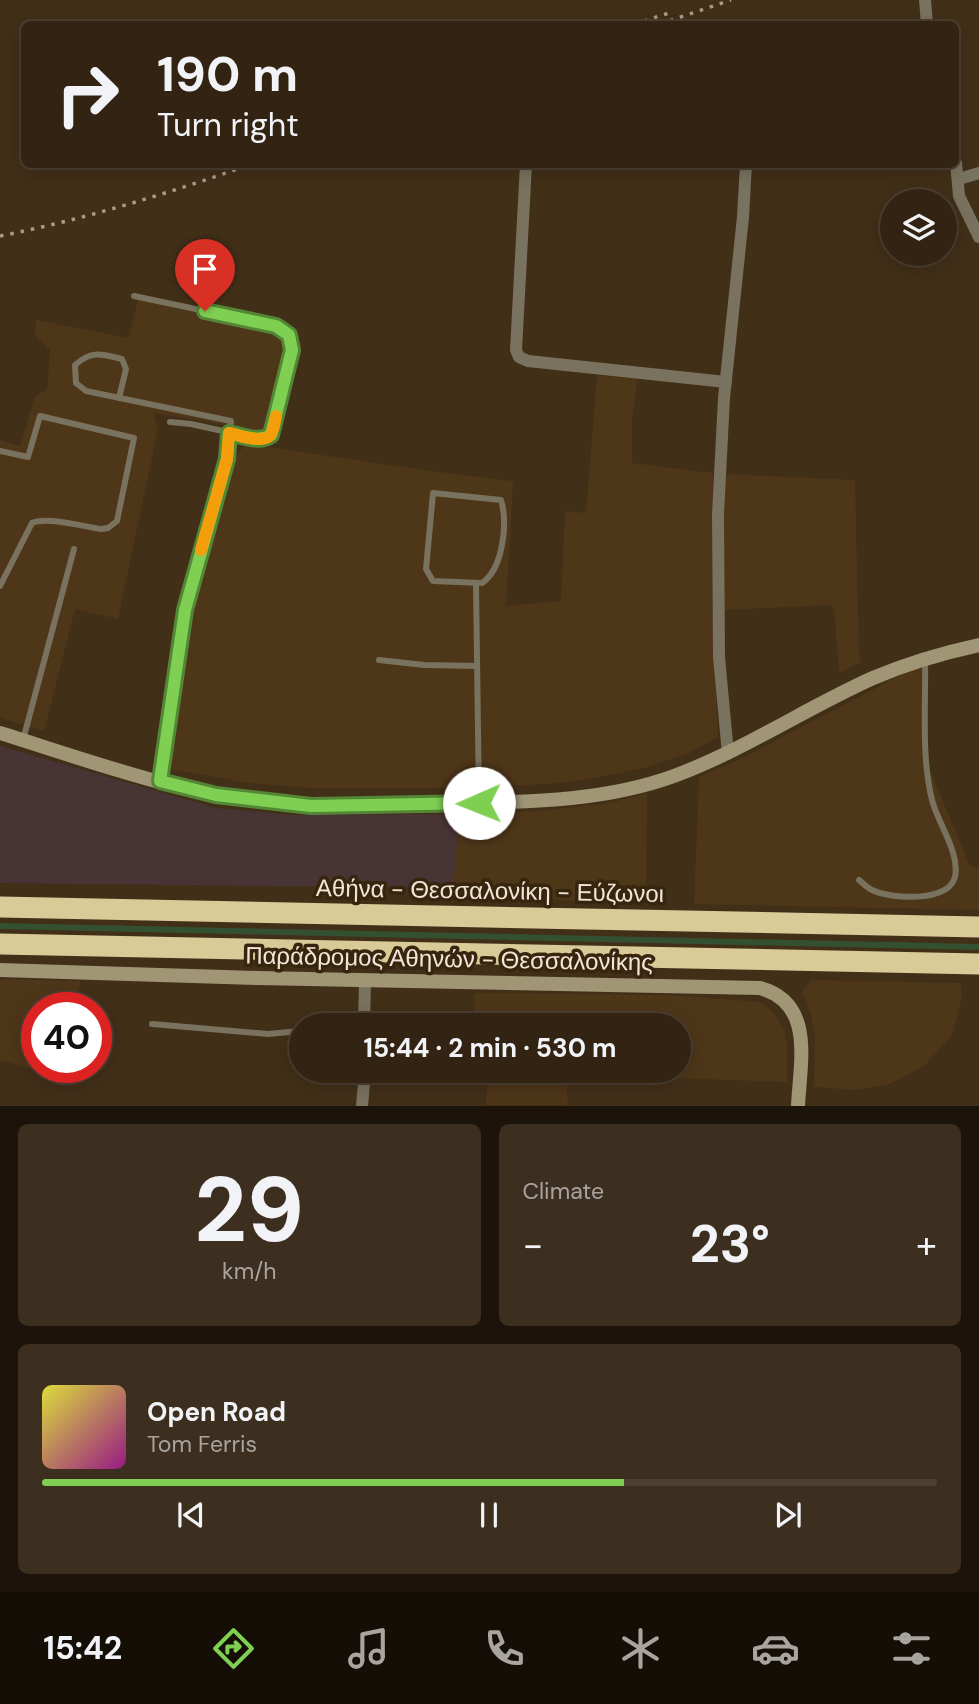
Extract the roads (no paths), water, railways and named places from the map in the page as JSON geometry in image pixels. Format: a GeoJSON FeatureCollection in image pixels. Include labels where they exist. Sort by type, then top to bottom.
{"type":"FeatureCollection","features":[{"type":"Feature","properties":{"kind":"highway","name":"Αθήνα - Θεσσαλονίκη - Εύζωνοι"},"geometry":{"type":"LineString","coordinates":[[0,907],[979,927]]}},
{"type":"Feature","properties":{"kind":"highway"},"geometry":{"type":"LineString","coordinates":[[0,944],[978,965]]}},
{"type":"Feature","properties":{"kind":"street"},"geometry":{"type":"LineString","coordinates":[[925,0],[927,21]]}},
{"type":"Feature","properties":{"kind":"street"},"geometry":{"type":"LineString","coordinates":[[526,168],[516,350],[519,357],[528,361],[726,382]]}},
{"type":"Feature","properties":{"kind":"street"},"geometry":{"type":"LineString","coordinates":[[728,754],[719,657],[718,514],[726,382],[746,168]]}},
{"type":"Feature","properties":{"kind":"street"},"geometry":{"type":"LineString","coordinates":[[957,168],[959,196],[979,237]]}},
{"type":"Feature","properties":{"kind":"street"},"geometry":{"type":"LineString","coordinates":[[959,179],[979,173]]}},
{"type":"Feature","properties":{"kind":"street"},"geometry":{"type":"LineString","coordinates":[[0,733],[216,795],[311,806],[559,800],[616,792],[670,777],[728,754],[843,693],[925,658],[979,645]]}},
{"type":"Feature","properties":{"kind":"street","name":"Παράδρομος Αθηνών - Θεσσαλονίκης"},"geometry":{"type":"LineString","coordinates":[[0,970],[365,981],[738,986],[767,990],[788,1002],[796,1015],[800,1030],[798,1105]]}},
{"type":"Feature","properties":{"kind":"street"},"geometry":{"type":"LineString","coordinates":[[364,1013],[365,981]]}},
{"type":"Feature","properties":{"kind":"street"},"geometry":{"type":"LineString","coordinates":[[362,1105],[364,1083]]}},
{"type":"Feature","properties":{"kind":"lane"},"geometry":{"type":"LineString","coordinates":[[134,296],[276,326],[289,335],[292,350],[271,435],[267,438],[259,439],[170,422]]}},
{"type":"Feature","properties":{"kind":"lane"},"geometry":{"type":"LineString","coordinates":[[119,398],[126,369],[122,359],[100,354],[86,355],[75,365],[76,383],[86,391],[119,398],[231,421],[227,459],[185,610],[160,781]]}},
{"type":"Feature","properties":{"kind":"lane"},"geometry":{"type":"LineString","coordinates":[[0,451],[28,457],[40,415],[134,438],[117,521],[108,528],[101,529],[38,520],[32,523],[0,586]]}},
{"type":"Feature","properties":{"kind":"lane"},"geometry":{"type":"LineString","coordinates":[[433,494],[501,500],[504,509],[499,563],[487,579],[476,584],[433,581],[428,575],[426,569],[433,494]]}},
{"type":"Feature","properties":{"kind":"lane"},"geometry":{"type":"LineString","coordinates":[[23,740],[74,549]]}},
{"type":"Feature","properties":{"kind":"lane"},"geometry":{"type":"LineString","coordinates":[[476,584],[479,803]]}},
{"type":"Feature","properties":{"kind":"lane"},"geometry":{"type":"LineString","coordinates":[[859,880],[873,891],[913,898],[936,894],[953,883],[956,873],[954,858],[935,813],[926,766],[925,658]]}},
{"type":"Feature","properties":{"kind":"lane"},"geometry":{"type":"LineString","coordinates":[[379,660],[424,666],[477,666]]}},
{"type":"Feature","properties":{"kind":"lane"},"geometry":{"type":"LineString","coordinates":[[152,1024],[268,1034],[289,1032]]}},
{"type":"Feature","properties":{"kind":"railway"},"geometry":{"type":"LineString","coordinates":[[669,21],[731,0]]}},
{"type":"Feature","properties":{"kind":"railway"},"geometry":{"type":"LineString","coordinates":[[644,21],[669,13]]}},
{"type":"Feature","properties":{"kind":"railway"},"geometry":{"type":"LineString","coordinates":[[0,236],[64,222],[240,168]]}}]}
